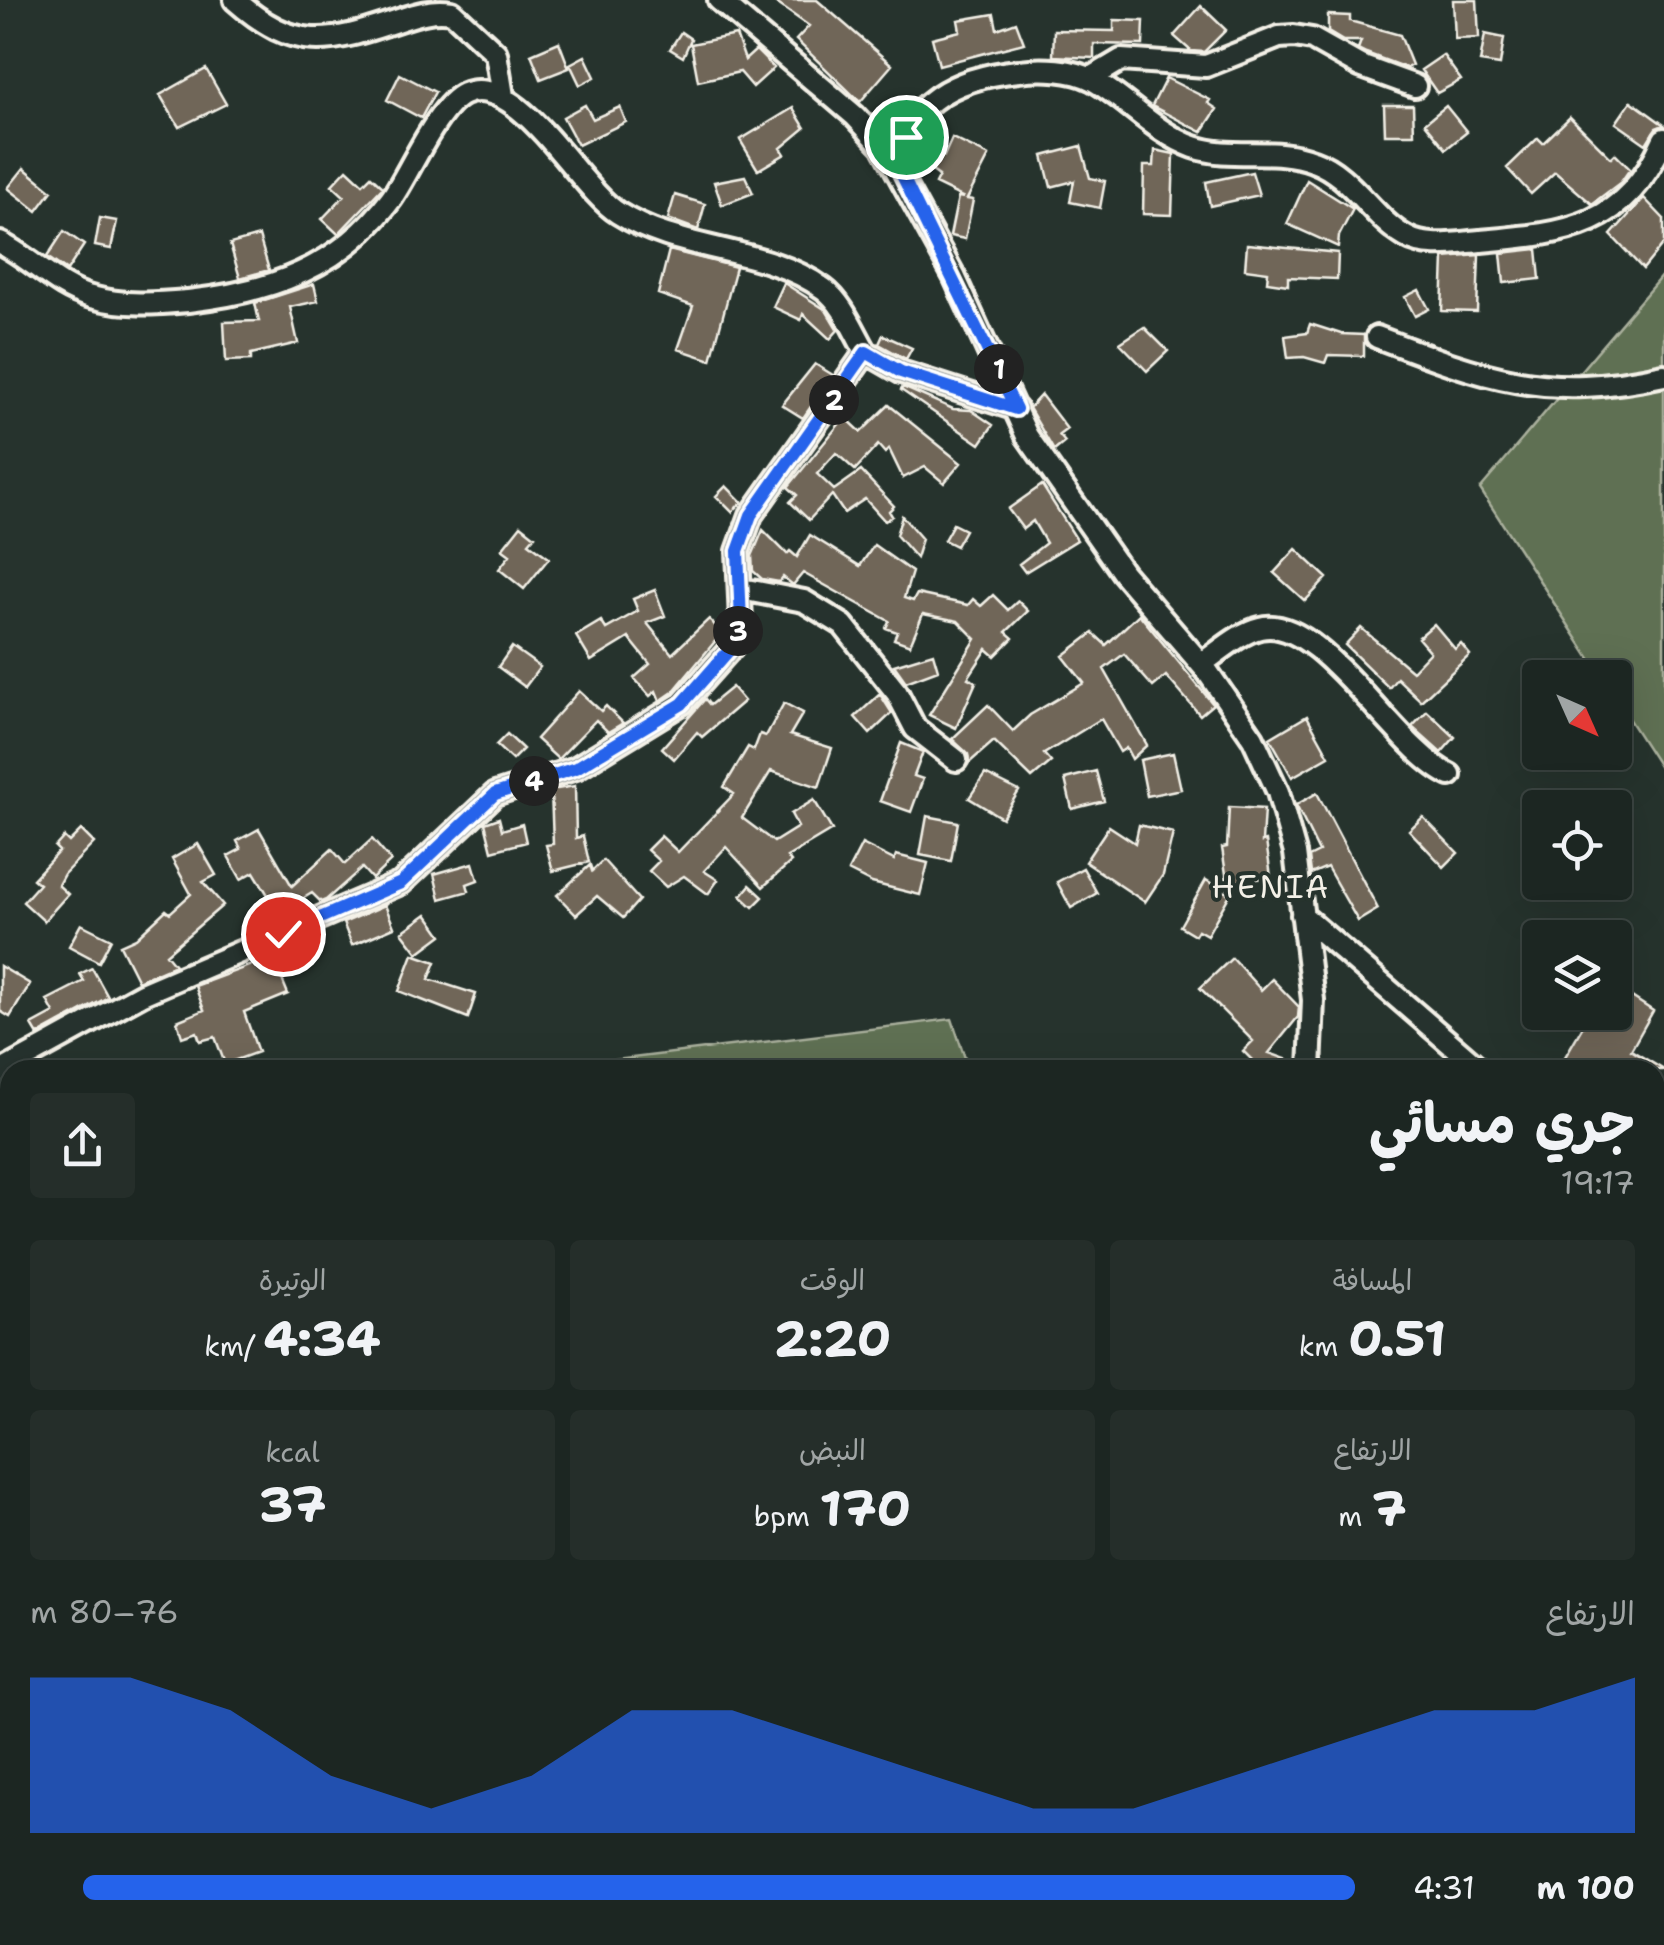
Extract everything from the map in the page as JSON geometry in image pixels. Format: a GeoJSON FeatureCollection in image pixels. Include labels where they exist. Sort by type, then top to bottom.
{"type":"FeatureCollection","features":[{"type":"Feature","properties":{"kind":"street"},"geometry":{"type":"LineString","coordinates":[[235,0],[275,32],[298,40],[329,40],[418,14],[452,12],[496,53],[503,96]]}},
{"type":"Feature","properties":{"kind":"street"},"geometry":{"type":"LineString","coordinates":[[719,0],[855,116],[898,167],[1027,436],[1123,573],[1201,664],[1253,738],[1278,792],[1295,853],[1312,1000],[1310,1060]]}},
{"type":"Feature","properties":{"kind":"street"},"geometry":{"type":"LineString","coordinates":[[1091,78],[1121,60],[1206,66],[1294,36],[1415,86]]}},
{"type":"Feature","properties":{"kind":"street"},"geometry":{"type":"LineString","coordinates":[[898,167],[898,149],[930,101],[963,80],[1032,70],[1091,78],[1188,145],[1208,152],[1287,154],[1316,161],[1346,182],[1392,228],[1410,240],[1428,243],[1567,232],[1603,217],[1638,184],[1664,139]]}},
{"type":"Feature","properties":{"kind":"street"},"geometry":{"type":"LineString","coordinates":[[0,243],[70,289],[126,304],[235,296],[293,279],[325,262],[360,234],[391,198],[447,109],[464,94],[484,91],[503,96],[521,109],[602,201],[619,214],[642,226],[798,274],[827,291],[866,352],[901,372],[1016,409]]}},
{"type":"Feature","properties":{"kind":"street"},"geometry":{"type":"LineString","coordinates":[[1377,337],[1484,378],[1549,388],[1615,386],[1664,375]]}},
{"type":"Feature","properties":{"kind":"street"},"geometry":{"type":"LineString","coordinates":[[22,1060],[142,994],[401,883],[495,794],[576,768],[682,704],[732,647],[741,622],[738,551],[751,515],[866,352]]}},
{"type":"Feature","properties":{"kind":"street"},"geometry":{"type":"LineString","coordinates":[[740,589],[804,601],[843,625],[897,693],[915,728],[956,760]]}},
{"type":"Feature","properties":{"kind":"street"},"geometry":{"type":"LineString","coordinates":[[1201,664],[1256,628],[1290,630],[1332,662],[1414,752],[1450,776]]}},
{"type":"Feature","properties":{"kind":"street"},"geometry":{"type":"LineString","coordinates":[[1302,915],[1469,1060]]}},
{"type":"Feature","properties":{"kind":"green space"},"geometry":{"type":"Polygon","coordinates":[[[1664,273],[1664,774],[1632,724],[1632,660],[1591,660],[1480,489],[1664,273]]]}},
{"type":"Feature","properties":{"kind":"green space"},"geometry":{"type":"Polygon","coordinates":[[[952,1019],[966,1060],[616,1060],[952,1019]]]}},
{"type":"Feature","properties":{"kind":"building"},"geometry":{"type":"Polygon","coordinates":[[[772,0],[817,0],[892,65],[860,102],[796,40],[809,26],[772,0]]]}},
{"type":"Feature","properties":{"kind":"building"},"geometry":{"type":"Polygon","coordinates":[[[1453,0],[1477,0],[1479,38],[1455,39],[1453,0]]]}},
{"type":"Feature","properties":{"kind":"building"},"geometry":{"type":"Polygon","coordinates":[[[1201,6],[1226,30],[1204,52],[1191,51],[1174,36],[1201,6]]]}},
{"type":"Feature","properties":{"kind":"building"},"geometry":{"type":"Polygon","coordinates":[[[994,14],[997,29],[1016,22],[1024,43],[939,65],[932,38],[960,31],[958,20],[994,14]]]}},
{"type":"Feature","properties":{"kind":"building"},"geometry":{"type":"Polygon","coordinates":[[[1328,15],[1350,16],[1350,21],[1400,35],[1412,65],[1406,68],[1366,53],[1358,49],[1361,41],[1343,41],[1328,32],[1328,15]]]}},
{"type":"Feature","properties":{"kind":"building"},"geometry":{"type":"Polygon","coordinates":[[[1114,20],[1144,21],[1143,45],[1094,44],[1094,58],[1053,56],[1054,30],[1114,31],[1114,20]]]}},
{"type":"Feature","properties":{"kind":"building"},"geometry":{"type":"Polygon","coordinates":[[[681,32],[691,39],[683,57],[670,49],[681,32]]]}},
{"type":"Feature","properties":{"kind":"building"},"geometry":{"type":"Polygon","coordinates":[[[1485,34],[1504,38],[1500,65],[1480,62],[1485,34]]]}},
{"type":"Feature","properties":{"kind":"building"},"geometry":{"type":"Polygon","coordinates":[[[736,35],[745,60],[756,50],[774,68],[753,87],[740,72],[698,81],[691,44],[736,35]]]}},
{"type":"Feature","properties":{"kind":"building"},"geometry":{"type":"Polygon","coordinates":[[[559,42],[569,68],[541,79],[531,54],[559,42]]]}},
{"type":"Feature","properties":{"kind":"building"},"geometry":{"type":"Polygon","coordinates":[[[1443,55],[1461,80],[1437,93],[1421,70],[1443,55]]]}},
{"type":"Feature","properties":{"kind":"building"},"geometry":{"type":"Polygon","coordinates":[[[585,56],[595,77],[580,85],[570,64],[585,56]]]}},
{"type":"Feature","properties":{"kind":"building"},"geometry":{"type":"Polygon","coordinates":[[[206,69],[226,104],[179,127],[160,95],[206,69]]]}},
{"type":"Feature","properties":{"kind":"building"},"geometry":{"type":"Polygon","coordinates":[[[400,74],[435,92],[421,118],[387,100],[400,74]]]}},
{"type":"Feature","properties":{"kind":"building"},"geometry":{"type":"Polygon","coordinates":[[[1166,78],[1210,100],[1208,103],[1217,109],[1202,132],[1152,106],[1166,78]]]}},
{"type":"Feature","properties":{"kind":"building"},"geometry":{"type":"Polygon","coordinates":[[[1631,101],[1664,125],[1656,128],[1646,144],[1616,123],[1631,101]]]}},
{"type":"Feature","properties":{"kind":"building"},"geometry":{"type":"Polygon","coordinates":[[[585,105],[593,119],[620,107],[626,122],[578,145],[563,117],[585,105]]]}},
{"type":"Feature","properties":{"kind":"building"},"geometry":{"type":"Polygon","coordinates":[[[1384,105],[1413,105],[1414,134],[1385,134],[1384,105]]]}},
{"type":"Feature","properties":{"kind":"building"},"geometry":{"type":"Polygon","coordinates":[[[1446,106],[1467,132],[1446,149],[1425,123],[1446,106]]]}},
{"type":"Feature","properties":{"kind":"building"},"geometry":{"type":"Polygon","coordinates":[[[793,108],[805,128],[781,148],[785,154],[758,170],[740,140],[793,108]]]}},
{"type":"Feature","properties":{"kind":"building"},"geometry":{"type":"Polygon","coordinates":[[[1570,117],[1611,158],[1615,154],[1630,169],[1621,182],[1592,204],[1555,172],[1531,194],[1507,168],[1538,138],[1543,143],[1570,117]]]}},
{"type":"Feature","properties":{"kind":"building"},"geometry":{"type":"Polygon","coordinates":[[[920,138],[944,156],[952,138],[989,156],[967,199],[973,200],[965,239],[950,236],[958,197],[964,198],[935,184],[939,176],[917,160],[912,164],[920,138]]]}},
{"type":"Feature","properties":{"kind":"building"},"geometry":{"type":"Polygon","coordinates":[[[1081,146],[1090,178],[1105,181],[1100,208],[1070,202],[1074,181],[1051,187],[1043,156],[1081,146]]]}},
{"type":"Feature","properties":{"kind":"building"},"geometry":{"type":"Polygon","coordinates":[[[1155,150],[1174,154],[1172,215],[1143,214],[1144,166],[1154,166],[1155,150]]]}},
{"type":"Feature","properties":{"kind":"building"},"geometry":{"type":"Polygon","coordinates":[[[24,168],[52,191],[37,211],[8,188],[24,168]]]}},
{"type":"Feature","properties":{"kind":"building"},"geometry":{"type":"Polygon","coordinates":[[[347,169],[363,184],[371,176],[383,187],[338,234],[322,219],[344,196],[332,185],[347,169]]]}},
{"type":"Feature","properties":{"kind":"building"},"geometry":{"type":"Polygon","coordinates":[[[1252,172],[1259,195],[1210,206],[1206,182],[1252,172]]]}},
{"type":"Feature","properties":{"kind":"building"},"geometry":{"type":"Polygon","coordinates":[[[745,176],[753,193],[722,205],[714,182],[745,176]]]}},
{"type":"Feature","properties":{"kind":"building"},"geometry":{"type":"Polygon","coordinates":[[[1307,180],[1353,209],[1339,236],[1338,247],[1287,224],[1307,180]]]}},
{"type":"Feature","properties":{"kind":"building"},"geometry":{"type":"Polygon","coordinates":[[[675,195],[705,204],[698,230],[668,219],[675,195]]]}},
{"type":"Feature","properties":{"kind":"building"},"geometry":{"type":"Polygon","coordinates":[[[1644,198],[1664,219],[1664,243],[1643,269],[1611,235],[1644,198]]]}},
{"type":"Feature","properties":{"kind":"building"},"geometry":{"type":"Polygon","coordinates":[[[100,218],[117,221],[111,249],[95,246],[100,218]]]}},
{"type":"Feature","properties":{"kind":"building"},"geometry":{"type":"Polygon","coordinates":[[[64,231],[84,245],[67,271],[47,257],[64,231]]]}},
{"type":"Feature","properties":{"kind":"building"},"geometry":{"type":"Polygon","coordinates":[[[259,236],[269,270],[240,278],[230,244],[259,236]]]}},
{"type":"Feature","properties":{"kind":"building"},"geometry":{"type":"Polygon","coordinates":[[[1247,244],[1338,253],[1337,279],[1288,277],[1288,285],[1267,282],[1268,272],[1245,269],[1247,244]]]}},
{"type":"Feature","properties":{"kind":"building"},"geometry":{"type":"Polygon","coordinates":[[[1537,249],[1540,279],[1504,283],[1501,253],[1537,249]]]}},
{"type":"Feature","properties":{"kind":"building"},"geometry":{"type":"Polygon","coordinates":[[[669,250],[736,267],[711,360],[678,349],[693,306],[658,294],[669,250]]]}},
{"type":"Feature","properties":{"kind":"building"},"geometry":{"type":"Polygon","coordinates":[[[1479,255],[1477,312],[1442,311],[1444,258],[1479,255]]]}},
{"type":"Feature","properties":{"kind":"building"},"geometry":{"type":"Polygon","coordinates":[[[784,283],[826,310],[838,330],[830,339],[803,314],[801,320],[773,307],[784,283]]]}},
{"type":"Feature","properties":{"kind":"building"},"geometry":{"type":"Polygon","coordinates":[[[314,284],[318,301],[290,307],[298,343],[251,354],[251,360],[226,361],[224,322],[259,321],[255,303],[314,284]]]}},
{"type":"Feature","properties":{"kind":"building"},"geometry":{"type":"Polygon","coordinates":[[[1419,290],[1429,309],[1415,316],[1405,297],[1419,290]]]}},
{"type":"Feature","properties":{"kind":"building"},"geometry":{"type":"Polygon","coordinates":[[[1310,324],[1341,334],[1364,335],[1364,356],[1328,355],[1325,363],[1304,357],[1288,358],[1285,336],[1307,333],[1310,324]]]}},
{"type":"Feature","properties":{"kind":"building"},"geometry":{"type":"Polygon","coordinates":[[[1144,327],[1168,351],[1147,371],[1120,343],[1144,327]]]}},
{"type":"Feature","properties":{"kind":"building"},"geometry":{"type":"Polygon","coordinates":[[[883,335],[912,348],[906,359],[879,344],[883,335]]]}},
{"type":"Feature","properties":{"kind":"building"},"geometry":{"type":"Polygon","coordinates":[[[815,364],[833,375],[803,418],[782,405],[815,364]]]}},
{"type":"Feature","properties":{"kind":"building"},"geometry":{"type":"Polygon","coordinates":[[[903,387],[953,409],[971,410],[993,425],[980,444],[901,390],[903,387]]]}},
{"type":"Feature","properties":{"kind":"building"},"geometry":{"type":"Polygon","coordinates":[[[1041,395],[1067,429],[1059,435],[1065,442],[1054,451],[1029,408],[1041,395]]]}},
{"type":"Feature","properties":{"kind":"building"},"geometry":{"type":"Polygon","coordinates":[[[889,405],[961,463],[944,483],[925,467],[903,478],[889,449],[885,453],[878,445],[855,470],[836,453],[817,474],[834,490],[861,471],[894,506],[889,511],[892,516],[885,521],[865,499],[844,513],[832,495],[809,520],[790,502],[797,495],[788,487],[845,417],[861,432],[889,405]]]}},
{"type":"Feature","properties":{"kind":"building"},"geometry":{"type":"Polygon","coordinates":[[[1042,485],[1077,540],[1025,572],[1019,564],[1046,543],[1033,521],[1023,529],[1008,509],[1042,485]]]}},
{"type":"Feature","properties":{"kind":"building"},"geometry":{"type":"Polygon","coordinates":[[[726,486],[742,502],[732,512],[716,496],[726,486]]]}},
{"type":"Feature","properties":{"kind":"building"},"geometry":{"type":"Polygon","coordinates":[[[902,516],[922,539],[916,558],[896,535],[902,516]]]}},
{"type":"Feature","properties":{"kind":"building"},"geometry":{"type":"Polygon","coordinates":[[[953,524],[965,530],[956,546],[944,540],[953,524]]]}},
{"type":"Feature","properties":{"kind":"building"},"geometry":{"type":"Polygon","coordinates":[[[521,525],[535,536],[529,543],[549,558],[524,589],[499,569],[510,555],[502,549],[521,525]]]}},
{"type":"Feature","properties":{"kind":"building"},"geometry":{"type":"Polygon","coordinates":[[[763,530],[787,554],[790,551],[797,557],[810,535],[860,566],[874,545],[912,572],[904,598],[913,601],[917,594],[968,605],[973,599],[981,606],[993,595],[1008,610],[1018,601],[1028,611],[1006,632],[1013,638],[995,656],[987,649],[968,678],[976,682],[956,728],[929,715],[976,639],[958,621],[923,614],[910,645],[894,639],[897,632],[886,628],[889,621],[803,573],[793,585],[783,577],[779,582],[762,579],[753,571],[752,556],[763,530]]]}},
{"type":"Feature","properties":{"kind":"building"},"geometry":{"type":"Polygon","coordinates":[[[1296,549],[1327,578],[1305,601],[1274,573],[1296,549]]]}},
{"type":"Feature","properties":{"kind":"building"},"geometry":{"type":"Polygon","coordinates":[[[655,590],[665,616],[647,623],[672,654],[709,619],[722,633],[673,692],[660,701],[656,691],[650,696],[634,678],[650,664],[629,638],[591,661],[576,636],[601,621],[606,629],[638,611],[633,599],[655,590]]]}},
{"type":"Feature","properties":{"kind":"building"},"geometry":{"type":"Polygon","coordinates":[[[1139,614],[1213,704],[1200,715],[1166,676],[1153,687],[1124,654],[1104,669],[1147,745],[1132,759],[1126,748],[1120,752],[1101,719],[1044,754],[1051,762],[1032,778],[994,741],[969,763],[968,754],[952,739],[988,705],[1013,731],[1030,715],[1084,683],[1063,656],[1093,633],[1106,645],[1139,614]]]}},
{"type":"Feature","properties":{"kind":"building"},"geometry":{"type":"Polygon","coordinates":[[[1434,624],[1455,649],[1461,644],[1470,655],[1421,701],[1397,678],[1389,688],[1345,645],[1361,628],[1412,671],[1430,652],[1418,638],[1434,624]]]}},
{"type":"Feature","properties":{"kind":"building"},"geometry":{"type":"Polygon","coordinates":[[[512,647],[540,667],[525,687],[498,667],[512,647]]]}},
{"type":"Feature","properties":{"kind":"building"},"geometry":{"type":"Polygon","coordinates":[[[933,653],[938,670],[906,682],[894,665],[933,653]]]}},
{"type":"Feature","properties":{"kind":"building"},"geometry":{"type":"Polygon","coordinates":[[[732,687],[744,701],[702,737],[697,732],[674,759],[662,748],[705,699],[710,705],[732,687]]]}},
{"type":"Feature","properties":{"kind":"building"},"geometry":{"type":"Polygon","coordinates":[[[579,691],[601,711],[606,706],[623,723],[608,732],[596,720],[558,759],[536,739],[579,691]]]}},
{"type":"Feature","properties":{"kind":"building"},"geometry":{"type":"Polygon","coordinates":[[[880,694],[892,713],[870,734],[855,717],[880,694]]]}},
{"type":"Feature","properties":{"kind":"building"},"geometry":{"type":"Polygon","coordinates":[[[784,703],[803,713],[790,735],[832,748],[819,787],[771,771],[742,818],[774,842],[798,827],[791,814],[814,800],[832,830],[787,857],[791,862],[763,887],[726,847],[704,871],[718,880],[708,894],[684,876],[666,887],[649,871],[659,861],[647,850],[661,836],[678,852],[734,794],[724,787],[748,747],[754,750],[760,734],[766,736],[784,703]]]}},
{"type":"Feature","properties":{"kind":"building"},"geometry":{"type":"Polygon","coordinates":[[[1427,711],[1455,737],[1441,753],[1412,727],[1427,711]]]}},
{"type":"Feature","properties":{"kind":"building"},"geometry":{"type":"Polygon","coordinates":[[[1307,716],[1329,756],[1292,777],[1270,738],[1307,716]]]}},
{"type":"Feature","properties":{"kind":"building"},"geometry":{"type":"Polygon","coordinates":[[[507,734],[523,749],[512,760],[496,745],[507,734]]]}},
{"type":"Feature","properties":{"kind":"building"},"geometry":{"type":"Polygon","coordinates":[[[901,743],[923,752],[914,776],[923,779],[911,812],[880,801],[901,743]]]}},
{"type":"Feature","properties":{"kind":"building"},"geometry":{"type":"Polygon","coordinates":[[[1173,753],[1181,789],[1147,796],[1140,760],[1173,753]]]}},
{"type":"Feature","properties":{"kind":"building"},"geometry":{"type":"Polygon","coordinates":[[[1096,771],[1104,801],[1072,809],[1065,779],[1096,771]]]}},
{"type":"Feature","properties":{"kind":"building"},"geometry":{"type":"Polygon","coordinates":[[[985,774],[1019,791],[1002,818],[969,798],[985,774]]]}},
{"type":"Feature","properties":{"kind":"building"},"geometry":{"type":"Polygon","coordinates":[[[575,786],[576,838],[583,836],[589,862],[553,871],[546,845],[553,844],[551,790],[575,786]]]}},
{"type":"Feature","properties":{"kind":"building"},"geometry":{"type":"Polygon","coordinates":[[[1317,793],[1378,909],[1358,921],[1327,867],[1311,874],[1309,857],[1319,852],[1296,805],[1317,793]]]}},
{"type":"Feature","properties":{"kind":"building"},"geometry":{"type":"Polygon","coordinates":[[[1229,807],[1264,809],[1262,842],[1266,841],[1271,877],[1237,882],[1207,935],[1198,930],[1195,935],[1180,926],[1206,880],[1229,894],[1222,848],[1227,847],[1229,807]]]}},
{"type":"Feature","properties":{"kind":"building"},"geometry":{"type":"Polygon","coordinates":[[[927,816],[958,822],[951,861],[920,855],[927,816]]]}},
{"type":"Feature","properties":{"kind":"building"},"geometry":{"type":"Polygon","coordinates":[[[1423,817],[1458,853],[1444,867],[1409,830],[1423,817]]]}},
{"type":"Feature","properties":{"kind":"building"},"geometry":{"type":"Polygon","coordinates":[[[499,818],[502,830],[522,824],[526,842],[492,851],[485,823],[499,818]]]}},
{"type":"Feature","properties":{"kind":"building"},"geometry":{"type":"Polygon","coordinates":[[[1139,825],[1173,833],[1163,875],[1145,902],[1085,862],[1109,826],[1135,843],[1139,825]]]}},
{"type":"Feature","properties":{"kind":"building"},"geometry":{"type":"Polygon","coordinates":[[[259,829],[292,886],[332,849],[345,864],[372,839],[391,861],[372,879],[362,868],[326,900],[321,902],[312,893],[279,913],[254,872],[241,879],[228,856],[241,849],[237,841],[259,829]]]}},
{"type":"Feature","properties":{"kind":"building"},"geometry":{"type":"Polygon","coordinates":[[[81,830],[94,843],[64,874],[58,885],[68,894],[44,921],[23,902],[39,884],[33,879],[59,851],[55,847],[64,837],[69,842],[81,830]]]}},
{"type":"Feature","properties":{"kind":"building"},"geometry":{"type":"Polygon","coordinates":[[[198,844],[216,875],[203,882],[223,905],[166,954],[175,965],[138,981],[120,945],[136,938],[166,910],[170,913],[191,894],[172,859],[198,844]]]}},
{"type":"Feature","properties":{"kind":"building"},"geometry":{"type":"Polygon","coordinates":[[[862,844],[894,860],[896,855],[928,863],[920,895],[872,883],[848,871],[862,844]]]}},
{"type":"Feature","properties":{"kind":"building"},"geometry":{"type":"Polygon","coordinates":[[[603,860],[639,900],[623,918],[597,896],[576,915],[557,895],[590,865],[592,871],[603,860]]]}},
{"type":"Feature","properties":{"kind":"building"},"geometry":{"type":"Polygon","coordinates":[[[473,863],[478,880],[467,884],[469,891],[440,899],[434,874],[473,863]]]}},
{"type":"Feature","properties":{"kind":"building"},"geometry":{"type":"Polygon","coordinates":[[[1083,868],[1097,893],[1071,908],[1057,882],[1083,868]]]}},
{"type":"Feature","properties":{"kind":"building"},"geometry":{"type":"Polygon","coordinates":[[[750,885],[763,897],[753,907],[741,896],[750,885]]]}},
{"type":"Feature","properties":{"kind":"building"},"geometry":{"type":"Polygon","coordinates":[[[385,905],[394,927],[352,945],[343,923],[385,905]]]}},
{"type":"Feature","properties":{"kind":"building"},"geometry":{"type":"Polygon","coordinates":[[[427,914],[442,935],[418,953],[402,932],[427,914]]]}},
{"type":"Feature","properties":{"kind":"building"},"geometry":{"type":"Polygon","coordinates":[[[81,924],[111,939],[99,962],[69,946],[81,924]]]}},
{"type":"Feature","properties":{"kind":"building"},"geometry":{"type":"Polygon","coordinates":[[[413,954],[436,962],[429,979],[476,994],[468,1018],[399,991],[413,954]]]}},
{"type":"Feature","properties":{"kind":"building"},"geometry":{"type":"Polygon","coordinates":[[[273,957],[288,994],[244,1012],[258,1052],[224,1060],[215,1037],[200,1041],[197,1032],[182,1037],[177,1021],[204,1010],[195,986],[273,957]]]}},
{"type":"Feature","properties":{"kind":"building"},"geometry":{"type":"Polygon","coordinates":[[[1232,958],[1261,990],[1272,979],[1299,1007],[1298,1017],[1269,1053],[1289,1060],[1252,1060],[1243,1051],[1253,1041],[1200,988],[1232,958]]]}},
{"type":"Feature","properties":{"kind":"building"},"geometry":{"type":"Polygon","coordinates":[[[0,966],[30,984],[10,1017],[0,1011],[0,966]]]}},
{"type":"Feature","properties":{"kind":"building"},"geometry":{"type":"Polygon","coordinates":[[[92,968],[108,997],[38,1035],[32,1025],[54,1013],[47,1000],[84,981],[80,974],[92,968]]]}},
{"type":"Feature","properties":{"kind":"building"},"geometry":{"type":"Polygon","coordinates":[[[1632,997],[1653,1011],[1631,1050],[1648,1060],[1563,1060],[1581,1030],[1632,1030],[1632,997]]]}},
{"type":"Feature","properties":{"kind":"district","name":"HENIA"},"geometry":{"type":"Point","coordinates":[1271,886]}},
{"type":"Feature","properties":{"kind":"route"},"geometry":{"type":"LineString","coordinates":[[283,934],[401,883],[495,794],[510,786],[576,768],[682,704],[732,647],[741,622],[738,551],[751,515],[866,352],[901,372],[1016,409],[898,167],[898,149],[906,137]]}}]}
